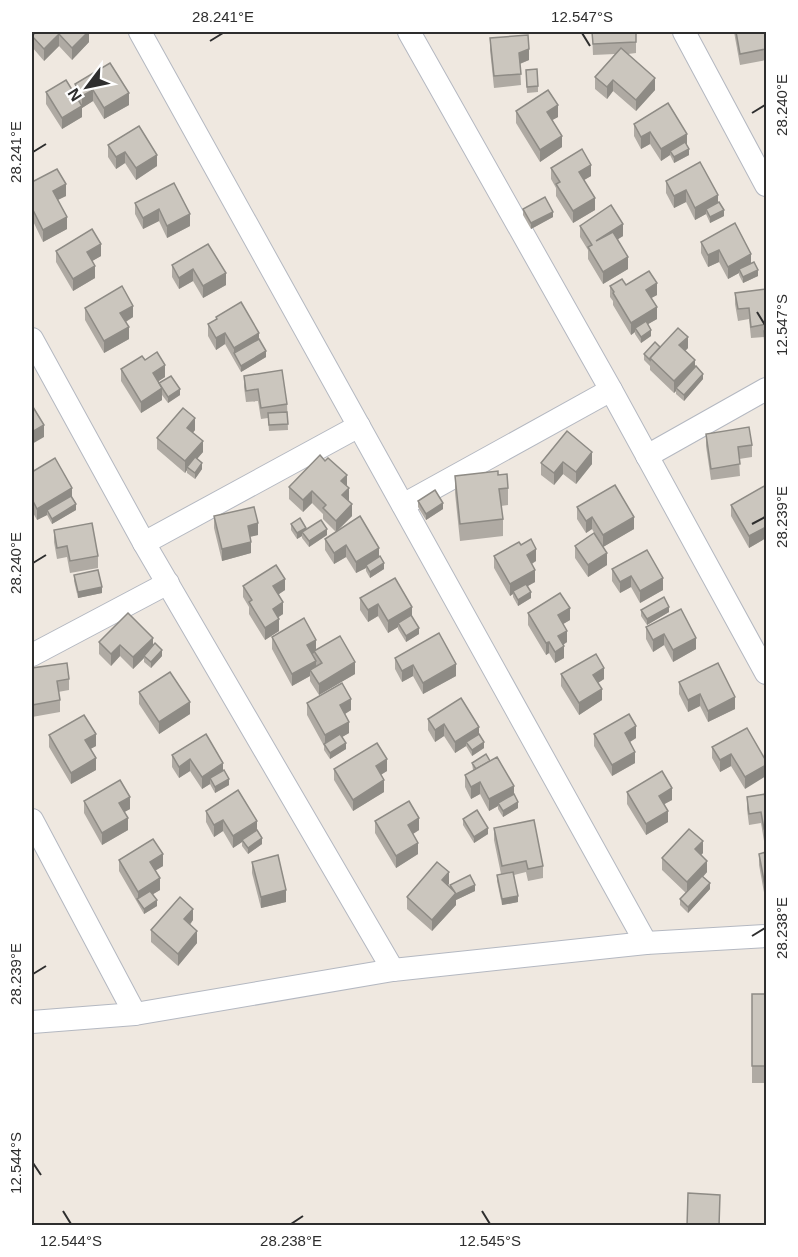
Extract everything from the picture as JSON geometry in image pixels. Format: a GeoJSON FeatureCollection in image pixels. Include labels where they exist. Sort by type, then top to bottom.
{"type":"FeatureCollection","features":[{"type":"Feature","properties":{"kind":"street"},"geometry":{"type":"LineString","coordinates":[[140,32],[646,943]]}},
{"type":"Feature","properties":{"kind":"street"},"geometry":{"type":"LineString","coordinates":[[409,32],[611,390],[766,673]]}},
{"type":"Feature","properties":{"kind":"street"},"geometry":{"type":"LineString","coordinates":[[684,32],[766,185]]}},
{"type":"Feature","properties":{"kind":"street"},"geometry":{"type":"LineString","coordinates":[[32,339],[144,543],[393,970]]}},
{"type":"Feature","properties":{"kind":"street"},"geometry":{"type":"LineString","coordinates":[[647,456],[766,389]]}},
{"type":"Feature","properties":{"kind":"street"},"geometry":{"type":"LineString","coordinates":[[403,505],[611,390]]}},
{"type":"Feature","properties":{"kind":"street"},"geometry":{"type":"LineString","coordinates":[[144,543],[359,426]]}},
{"type":"Feature","properties":{"kind":"street"},"geometry":{"type":"LineString","coordinates":[[32,656],[168,584]]}},
{"type":"Feature","properties":{"kind":"street"},"geometry":{"type":"LineString","coordinates":[[32,820],[135,1014]]}},
{"type":"Feature","properties":{"kind":"street"},"geometry":{"type":"LineString","coordinates":[[32,1022],[135,1014],[393,970],[646,943],[766,936]]}},
{"type":"Feature","properties":{"kind":"building"},"geometry":{"type":"Polygon","coordinates":[[[36,32],[88,32],[72,48],[59,34],[44,49],[32,36],[36,32]]]}},
{"type":"Feature","properties":{"kind":"building"},"geometry":{"type":"Polygon","coordinates":[[[592,32],[636,32],[636,42],[593,44],[592,32]]]}},
{"type":"Feature","properties":{"kind":"building"},"geometry":{"type":"Polygon","coordinates":[[[736,32],[766,32],[766,49],[740,54],[736,32]]]}},
{"type":"Feature","properties":{"kind":"building"},"geometry":{"type":"Polygon","coordinates":[[[528,35],[529,49],[519,53],[521,74],[494,76],[490,38],[528,35]]]}},
{"type":"Feature","properties":{"kind":"building"},"geometry":{"type":"Polygon","coordinates":[[[621,48],[655,78],[636,100],[613,80],[607,87],[595,77],[621,48]]]}},
{"type":"Feature","properties":{"kind":"building"},"geometry":{"type":"Polygon","coordinates":[[[110,63],[129,93],[104,108],[93,90],[82,96],[75,84],[110,63]]]}},
{"type":"Feature","properties":{"kind":"building"},"geometry":{"type":"Polygon","coordinates":[[[537,69],[538,86],[527,87],[526,70],[537,69]]]}},
{"type":"Feature","properties":{"kind":"building"},"geometry":{"type":"Polygon","coordinates":[[[66,80],[82,106],[62,118],[46,92],[66,80]]]}},
{"type":"Feature","properties":{"kind":"building"},"geometry":{"type":"Polygon","coordinates":[[[548,90],[558,105],[547,112],[562,136],[540,150],[516,111],[548,90]]]}},
{"type":"Feature","properties":{"kind":"building"},"geometry":{"type":"Polygon","coordinates":[[[668,103],[687,134],[661,149],[650,132],[641,137],[634,124],[668,103]]]}},
{"type":"Feature","properties":{"kind":"building"},"geometry":{"type":"Polygon","coordinates":[[[139,126],[157,155],[136,168],[125,152],[116,157],[108,145],[139,126]]]}},
{"type":"Feature","properties":{"kind":"building"},"geometry":{"type":"Polygon","coordinates":[[[685,142],[689,149],[674,157],[670,151],[685,142]]]}},
{"type":"Feature","properties":{"kind":"building"},"geometry":{"type":"Polygon","coordinates":[[[582,149],[591,165],[579,172],[595,198],[573,211],[556,184],[560,182],[551,168],[582,149]]]}},
{"type":"Feature","properties":{"kind":"building"},"geometry":{"type":"Polygon","coordinates":[[[700,162],[718,195],[695,208],[686,190],[674,196],[666,181],[700,162]]]}},
{"type":"Feature","properties":{"kind":"building"},"geometry":{"type":"Polygon","coordinates":[[[57,169],[66,184],[53,191],[67,217],[43,230],[32,208],[32,182],[57,169]]]}},
{"type":"Feature","properties":{"kind":"building"},"geometry":{"type":"Polygon","coordinates":[[[174,183],[190,214],[167,226],[159,209],[143,218],[135,203],[174,183]]]}},
{"type":"Feature","properties":{"kind":"building"},"geometry":{"type":"Polygon","coordinates":[[[545,197],[553,212],[531,223],[523,209],[545,197]]]}},
{"type":"Feature","properties":{"kind":"building"},"geometry":{"type":"Polygon","coordinates":[[[719,202],[724,210],[710,217],[706,209],[719,202]]]}},
{"type":"Feature","properties":{"kind":"building"},"geometry":{"type":"Polygon","coordinates":[[[611,205],[623,224],[596,241],[613,232],[628,257],[603,272],[588,247],[592,245],[580,226],[611,205]]]}},
{"type":"Feature","properties":{"kind":"building"},"geometry":{"type":"Polygon","coordinates":[[[735,223],[751,254],[728,267],[719,250],[708,255],[701,242],[735,223]]]}},
{"type":"Feature","properties":{"kind":"building"},"geometry":{"type":"Polygon","coordinates":[[[92,229],[101,244],[87,252],[95,266],[73,279],[56,251],[92,229]]]}},
{"type":"Feature","properties":{"kind":"building"},"geometry":{"type":"Polygon","coordinates":[[[208,244],[226,273],[203,286],[193,269],[179,278],[172,265],[208,244]]]}},
{"type":"Feature","properties":{"kind":"building"},"geometry":{"type":"Polygon","coordinates":[[[754,262],[758,270],[743,277],[739,269],[754,262]]]}},
{"type":"Feature","properties":{"kind":"building"},"geometry":{"type":"Polygon","coordinates":[[[649,271],[657,283],[646,290],[657,307],[631,323],[610,286],[622,279],[626,285],[649,271]]]}},
{"type":"Feature","properties":{"kind":"building"},"geometry":{"type":"Polygon","coordinates":[[[122,286],[133,306],[120,313],[129,327],[104,341],[85,308],[122,286]]]}},
{"type":"Feature","properties":{"kind":"building"},"geometry":{"type":"Polygon","coordinates":[[[766,289],[766,324],[751,327],[749,308],[738,309],[735,293],[766,289]]]}},
{"type":"Feature","properties":{"kind":"building"},"geometry":{"type":"Polygon","coordinates":[[[241,302],[259,333],[234,348],[225,333],[216,338],[208,324],[241,302]]]}},
{"type":"Feature","properties":{"kind":"building"},"geometry":{"type":"Polygon","coordinates":[[[646,321],[651,330],[641,337],[635,328],[646,321]]]}},
{"type":"Feature","properties":{"kind":"building"},"geometry":{"type":"Polygon","coordinates":[[[678,328],[688,337],[679,345],[695,360],[674,381],[650,358],[678,328]]]}},
{"type":"Feature","properties":{"kind":"building"},"geometry":{"type":"Polygon","coordinates":[[[259,339],[266,351],[241,366],[234,353],[259,339]]]}},
{"type":"Feature","properties":{"kind":"building"},"geometry":{"type":"Polygon","coordinates":[[[655,342],[660,347],[650,360],[644,354],[655,342]]]}},
{"type":"Feature","properties":{"kind":"building"},"geometry":{"type":"Polygon","coordinates":[[[157,352],[165,365],[153,373],[162,388],[141,402],[121,369],[142,356],[145,360],[157,352]]]}},
{"type":"Feature","properties":{"kind":"building"},"geometry":{"type":"Polygon","coordinates":[[[696,366],[703,374],[684,395],[676,388],[696,366]]]}},
{"type":"Feature","properties":{"kind":"building"},"geometry":{"type":"Polygon","coordinates":[[[282,370],[287,404],[261,408],[258,389],[246,391],[244,376],[282,370]]]}},
{"type":"Feature","properties":{"kind":"building"},"geometry":{"type":"Polygon","coordinates":[[[171,376],[180,389],[168,397],[159,383],[171,376]]]}},
{"type":"Feature","properties":{"kind":"building"},"geometry":{"type":"Polygon","coordinates":[[[32,408],[44,425],[32,432],[32,408]]]}},
{"type":"Feature","properties":{"kind":"building"},"geometry":{"type":"Polygon","coordinates":[[[183,408],[195,418],[187,428],[203,441],[185,461],[157,438],[183,408]]]}},
{"type":"Feature","properties":{"kind":"building"},"geometry":{"type":"Polygon","coordinates":[[[287,412],[288,424],[269,425],[268,413],[287,412]]]}},
{"type":"Feature","properties":{"kind":"building"},"geometry":{"type":"Polygon","coordinates":[[[749,427],[752,445],[738,447],[740,464],[711,469],[706,434],[749,427]]]}},
{"type":"Feature","properties":{"kind":"building"},"geometry":{"type":"Polygon","coordinates":[[[567,431],[592,452],[576,472],[563,462],[554,473],[541,463],[567,431]]]}},
{"type":"Feature","properties":{"kind":"building"},"geometry":{"type":"Polygon","coordinates":[[[320,455],[325,461],[328,458],[347,475],[341,481],[349,488],[342,495],[352,504],[336,521],[323,508],[326,505],[312,491],[303,500],[289,487],[320,455]]]}},
{"type":"Feature","properties":{"kind":"building"},"geometry":{"type":"Polygon","coordinates":[[[195,457],[202,463],[195,473],[187,467],[195,457]]]}},
{"type":"Feature","properties":{"kind":"building"},"geometry":{"type":"Polygon","coordinates":[[[55,458],[72,488],[37,509],[32,499],[32,472],[55,458]]]}},
{"type":"Feature","properties":{"kind":"building"},"geometry":{"type":"Polygon","coordinates":[[[498,471],[498,475],[507,474],[508,488],[499,489],[503,519],[460,524],[455,476],[498,471]]]}},
{"type":"Feature","properties":{"kind":"building"},"geometry":{"type":"Polygon","coordinates":[[[615,485],[634,517],[603,535],[592,517],[586,521],[577,507],[615,485]]]}},
{"type":"Feature","properties":{"kind":"building"},"geometry":{"type":"Polygon","coordinates":[[[766,485],[766,527],[749,536],[731,505],[766,485]]]}},
{"type":"Feature","properties":{"kind":"building"},"geometry":{"type":"Polygon","coordinates":[[[435,490],[443,503],[426,514],[418,501],[435,490]]]}},
{"type":"Feature","properties":{"kind":"building"},"geometry":{"type":"Polygon","coordinates":[[[71,496],[76,504],[52,519],[47,510],[71,496]]]}},
{"type":"Feature","properties":{"kind":"building"},"geometry":{"type":"Polygon","coordinates":[[[254,507],[258,523],[248,526],[251,542],[222,549],[214,516],[254,507]]]}},
{"type":"Feature","properties":{"kind":"building"},"geometry":{"type":"Polygon","coordinates":[[[360,516],[379,548],[356,562],[346,545],[334,553],[325,539],[360,516]]]}},
{"type":"Feature","properties":{"kind":"building"},"geometry":{"type":"Polygon","coordinates":[[[300,518],[306,528],[297,533],[291,524],[300,518]]]}},
{"type":"Feature","properties":{"kind":"building"},"geometry":{"type":"Polygon","coordinates":[[[321,520],[327,529],[309,541],[302,532],[321,520]]]}},
{"type":"Feature","properties":{"kind":"building"},"geometry":{"type":"Polygon","coordinates":[[[92,523],[98,556],[70,561],[67,546],[57,548],[54,530],[92,523]]]}},
{"type":"Feature","properties":{"kind":"building"},"geometry":{"type":"Polygon","coordinates":[[[594,533],[607,553],[588,565],[575,546],[594,533]]]}},
{"type":"Feature","properties":{"kind":"building"},"geometry":{"type":"Polygon","coordinates":[[[531,539],[536,549],[527,555],[535,570],[510,584],[494,556],[519,542],[521,545],[531,539]]]}},
{"type":"Feature","properties":{"kind":"building"},"geometry":{"type":"Polygon","coordinates":[[[647,550],[663,578],[640,591],[631,576],[620,582],[612,569],[647,550]]]}},
{"type":"Feature","properties":{"kind":"building"},"geometry":{"type":"Polygon","coordinates":[[[380,556],[384,563],[370,572],[366,565],[380,556]]]}},
{"type":"Feature","properties":{"kind":"building"},"geometry":{"type":"Polygon","coordinates":[[[276,565],[285,579],[273,586],[283,602],[273,609],[279,619],[265,628],[249,602],[252,600],[243,586],[276,565]]]}},
{"type":"Feature","properties":{"kind":"building"},"geometry":{"type":"Polygon","coordinates":[[[98,570],[102,587],[78,592],[74,575],[98,570]]]}},
{"type":"Feature","properties":{"kind":"building"},"geometry":{"type":"Polygon","coordinates":[[[395,578],[412,607],[388,621],[378,604],[368,610],[360,598],[395,578]]]}},
{"type":"Feature","properties":{"kind":"building"},"geometry":{"type":"Polygon","coordinates":[[[526,584],[531,592],[518,600],[513,591],[526,584]]]}},
{"type":"Feature","properties":{"kind":"building"},"geometry":{"type":"Polygon","coordinates":[[[560,593],[570,608],[558,615],[567,631],[558,636],[564,646],[555,652],[549,642],[546,643],[528,613],[560,593]]]}},
{"type":"Feature","properties":{"kind":"building"},"geometry":{"type":"Polygon","coordinates":[[[664,597],[669,607],[647,619],[641,610],[664,597]]]}},
{"type":"Feature","properties":{"kind":"building"},"geometry":{"type":"Polygon","coordinates":[[[681,609],[696,638],[673,650],[664,634],[653,640],[646,627],[681,609]]]}},
{"type":"Feature","properties":{"kind":"building"},"geometry":{"type":"Polygon","coordinates":[[[128,613],[153,638],[133,657],[120,645],[111,654],[99,642],[128,613]]]}},
{"type":"Feature","properties":{"kind":"building"},"geometry":{"type":"Polygon","coordinates":[[[411,615],[419,628],[406,636],[398,623],[411,615]]]}},
{"type":"Feature","properties":{"kind":"building"},"geometry":{"type":"Polygon","coordinates":[[[304,618],[316,640],[307,645],[316,661],[292,674],[272,637],[304,618]]]}},
{"type":"Feature","properties":{"kind":"building"},"geometry":{"type":"Polygon","coordinates":[[[439,633],[456,664],[423,683],[413,665],[402,671],[395,658],[439,633]]]}},
{"type":"Feature","properties":{"kind":"building"},"geometry":{"type":"Polygon","coordinates":[[[340,636],[355,662],[319,684],[310,670],[322,663],[314,651],[340,636]]]}},
{"type":"Feature","properties":{"kind":"building"},"geometry":{"type":"Polygon","coordinates":[[[155,643],[162,650],[151,662],[144,656],[155,643]]]}},
{"type":"Feature","properties":{"kind":"building"},"geometry":{"type":"Polygon","coordinates":[[[596,654],[604,668],[593,675],[602,689],[579,703],[561,674],[596,654]]]}},
{"type":"Feature","properties":{"kind":"building"},"geometry":{"type":"Polygon","coordinates":[[[67,663],[69,679],[57,681],[60,700],[32,705],[32,668],[67,663]]]}},
{"type":"Feature","properties":{"kind":"building"},"geometry":{"type":"Polygon","coordinates":[[[718,663],[735,697],[708,711],[700,694],[688,700],[679,682],[718,663]]]}},
{"type":"Feature","properties":{"kind":"building"},"geometry":{"type":"Polygon","coordinates":[[[170,672],[190,702],[159,722],[139,692],[170,672]]]}},
{"type":"Feature","properties":{"kind":"building"},"geometry":{"type":"Polygon","coordinates":[[[342,683],[351,699],[340,705],[349,722],[325,735],[307,703],[342,683]]]}},
{"type":"Feature","properties":{"kind":"building"},"geometry":{"type":"Polygon","coordinates":[[[461,698],[479,727],[455,742],[444,724],[435,730],[428,719],[461,698]]]}},
{"type":"Feature","properties":{"kind":"building"},"geometry":{"type":"Polygon","coordinates":[[[629,714],[636,726],[625,733],[635,752],[612,765],[594,734],[629,714]]]}},
{"type":"Feature","properties":{"kind":"building"},"geometry":{"type":"Polygon","coordinates":[[[84,715],[96,734],[85,740],[96,758],[71,773],[49,735],[84,715]]]}},
{"type":"Feature","properties":{"kind":"building"},"geometry":{"type":"Polygon","coordinates":[[[747,728],[766,761],[766,765],[745,777],[731,754],[720,760],[712,747],[747,728]]]}},
{"type":"Feature","properties":{"kind":"building"},"geometry":{"type":"Polygon","coordinates":[[[206,734],[223,763],[202,777],[190,759],[179,767],[172,755],[206,734]]]}},
{"type":"Feature","properties":{"kind":"building"},"geometry":{"type":"Polygon","coordinates":[[[340,734],[346,743],[330,753],[324,744],[340,734]]]}},
{"type":"Feature","properties":{"kind":"building"},"geometry":{"type":"Polygon","coordinates":[[[479,734],[484,742],[472,750],[466,742],[479,734]]]}},
{"type":"Feature","properties":{"kind":"building"},"geometry":{"type":"Polygon","coordinates":[[[377,743],[387,759],[376,766],[384,780],[353,800],[334,769],[377,743]]]}},
{"type":"Feature","properties":{"kind":"building"},"geometry":{"type":"Polygon","coordinates":[[[486,754],[490,761],[476,769],[472,763],[486,754]]]}},
{"type":"Feature","properties":{"kind":"building"},"geometry":{"type":"Polygon","coordinates":[[[497,757],[514,786],[489,799],[480,782],[471,787],[465,775],[497,757]]]}},
{"type":"Feature","properties":{"kind":"building"},"geometry":{"type":"Polygon","coordinates":[[[224,770],[229,779],[215,787],[210,778],[224,770]]]}},
{"type":"Feature","properties":{"kind":"building"},"geometry":{"type":"Polygon","coordinates":[[[662,771],[672,788],[659,796],[668,811],[646,824],[627,792],[662,771]]]}},
{"type":"Feature","properties":{"kind":"building"},"geometry":{"type":"Polygon","coordinates":[[[120,780],[130,797],[119,803],[128,818],[102,833],[84,801],[120,780]]]}},
{"type":"Feature","properties":{"kind":"building"},"geometry":{"type":"Polygon","coordinates":[[[238,790],[257,821],[233,836],[223,820],[214,825],[206,811],[238,790]]]}},
{"type":"Feature","properties":{"kind":"building"},"geometry":{"type":"Polygon","coordinates":[[[514,794],[518,802],[503,811],[498,803],[514,794]]]}},
{"type":"Feature","properties":{"kind":"building"},"geometry":{"type":"Polygon","coordinates":[[[766,794],[766,829],[764,829],[761,812],[749,814],[747,797],[766,794]]]}},
{"type":"Feature","properties":{"kind":"building"},"geometry":{"type":"Polygon","coordinates":[[[409,801],[419,818],[408,825],[418,843],[396,856],[375,821],[409,801]]]}},
{"type":"Feature","properties":{"kind":"building"},"geometry":{"type":"Polygon","coordinates":[[[477,810],[488,828],[474,837],[463,819],[477,810]]]}},
{"type":"Feature","properties":{"kind":"building"},"geometry":{"type":"Polygon","coordinates":[[[534,820],[543,866],[528,869],[526,861],[502,866],[494,828],[534,820]]]}},
{"type":"Feature","properties":{"kind":"building"},"geometry":{"type":"Polygon","coordinates":[[[689,829],[703,841],[695,849],[707,861],[687,882],[662,858],[689,829]]]}},
{"type":"Feature","properties":{"kind":"building"},"geometry":{"type":"Polygon","coordinates":[[[257,830],[262,838],[248,848],[242,840],[257,830]]]}},
{"type":"Feature","properties":{"kind":"building"},"geometry":{"type":"Polygon","coordinates":[[[153,839],[163,854],[150,862],[160,878],[138,892],[119,860],[153,839]]]}},
{"type":"Feature","properties":{"kind":"building"},"geometry":{"type":"Polygon","coordinates":[[[766,852],[766,886],[765,886],[759,854],[766,852]]]}},
{"type":"Feature","properties":{"kind":"building"},"geometry":{"type":"Polygon","coordinates":[[[278,855],[286,890],[261,897],[252,862],[278,855]]]}},
{"type":"Feature","properties":{"kind":"building"},"geometry":{"type":"Polygon","coordinates":[[[437,862],[449,872],[442,880],[456,893],[432,920],[407,897],[437,862]]]}},
{"type":"Feature","properties":{"kind":"building"},"geometry":{"type":"Polygon","coordinates":[[[513,872],[518,896],[502,899],[497,875],[513,872]]]}},
{"type":"Feature","properties":{"kind":"building"},"geometry":{"type":"Polygon","coordinates":[[[470,875],[475,885],[456,894],[450,885],[470,875]]]}},
{"type":"Feature","properties":{"kind":"building"},"geometry":{"type":"Polygon","coordinates":[[[702,876],[710,883],[688,907],[680,899],[702,876]]]}},
{"type":"Feature","properties":{"kind":"building"},"geometry":{"type":"Polygon","coordinates":[[[150,891],[157,900],[144,909],[137,899],[150,891]]]}},
{"type":"Feature","properties":{"kind":"building"},"geometry":{"type":"Polygon","coordinates":[[[180,897],[193,909],[184,919],[197,931],[178,954],[151,930],[180,897]]]}},
{"type":"Feature","properties":{"kind":"building"},"geometry":{"type":"Polygon","coordinates":[[[752,994],[766,994],[766,1066],[752,1066],[752,994]]]}},
{"type":"Feature","properties":{"kind":"building"},"geometry":{"type":"Polygon","coordinates":[[[688,1193],[720,1195],[719,1226],[687,1226],[688,1193]]]}}]}
